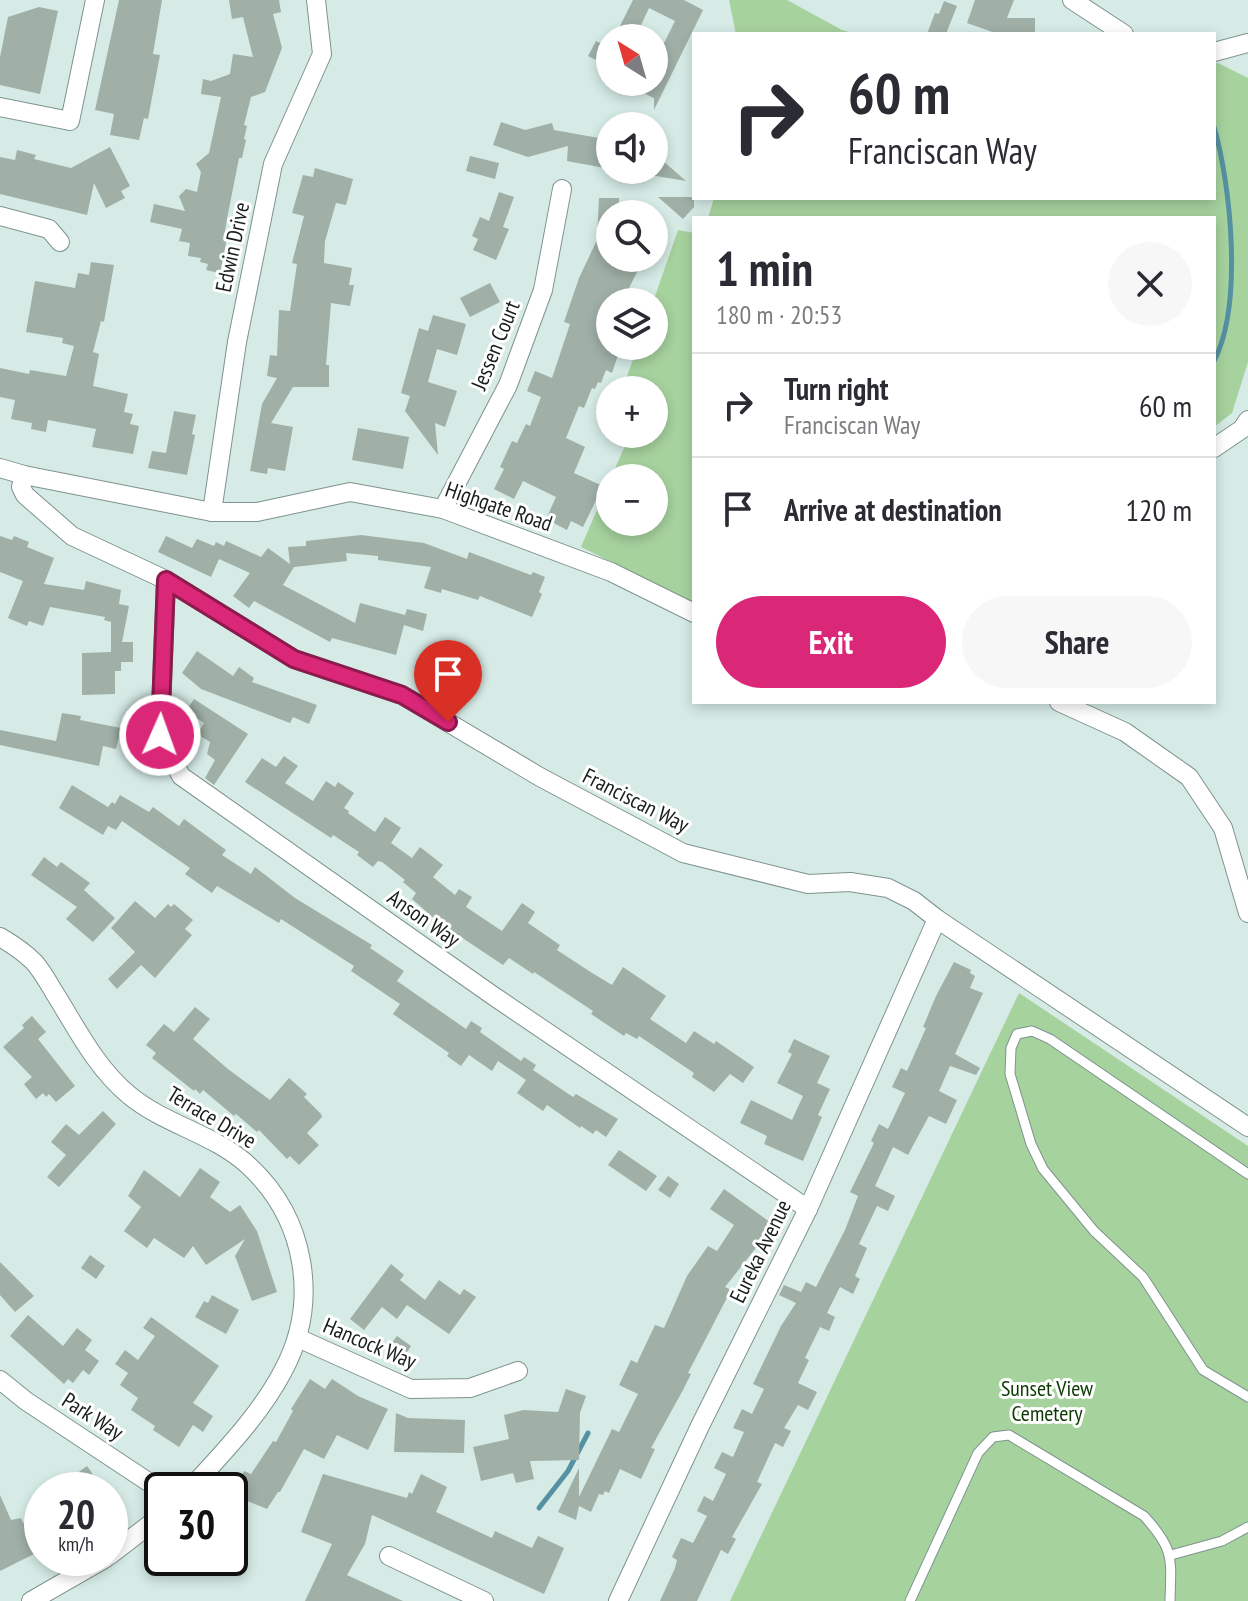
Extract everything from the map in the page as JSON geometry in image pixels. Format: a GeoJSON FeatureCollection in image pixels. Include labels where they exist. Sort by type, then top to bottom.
{"type":"FeatureCollection","features":[{"type":"Feature","properties":{"kind":"street"},"geometry":{"type":"LineString","coordinates":[[0,107],[70,121],[95,0]]}},
{"type":"Feature","properties":{"kind":"street","name":"Edwin Drive"},"geometry":{"type":"LineString","coordinates":[[212,512],[237,342],[273,164],[322,54],[316,0]]}},
{"type":"Feature","properties":{"kind":"street"},"geometry":{"type":"LineString","coordinates":[[1072,0],[1121,32]]}},
{"type":"Feature","properties":{"kind":"street"},"geometry":{"type":"LineString","coordinates":[[1216,51],[1248,43]]}},
{"type":"Feature","properties":{"kind":"street","name":"Jessen Court"},"geometry":{"type":"LineString","coordinates":[[443,509],[508,385],[543,290],[562,189]]}},
{"type":"Feature","properties":{"kind":"street"},"geometry":{"type":"LineString","coordinates":[[0,216],[49,229],[60,242]]}},
{"type":"Feature","properties":{"kind":"street"},"geometry":{"type":"LineString","coordinates":[[1216,447],[1242,429],[1248,420]]}},
{"type":"Feature","properties":{"kind":"street","name":"Highgate Road"},"geometry":{"type":"LineString","coordinates":[[0,468],[212,512],[257,512],[350,492],[443,509],[611,572],[692,612]]}},
{"type":"Feature","properties":{"kind":"street","name":"Franciscan Way"},"geometry":{"type":"LineString","coordinates":[[24,475],[21,487],[25,495],[72,536],[166,580],[294,659],[402,695],[540,777],[683,853],[808,884],[850,882],[888,888],[914,901],[1248,1127]]}},
{"type":"Feature","properties":{"kind":"street","name":"Anson Way"},"geometry":{"type":"LineString","coordinates":[[166,580],[160,735],[181,776],[492,995],[808,1209]]}},
{"type":"Feature","properties":{"kind":"street"},"geometry":{"type":"LineString","coordinates":[[1063,704],[1125,732],[1189,777],[1223,828],[1248,913]]}},
{"type":"Feature","properties":{"kind":"street","name":"Eureka Avenue"},"geometry":{"type":"LineString","coordinates":[[618,1601],[700,1426],[808,1209],[937,919]]}},
{"type":"Feature","properties":{"kind":"street","name":"Terrace Drive"},"geometry":{"type":"LineString","coordinates":[[0,937],[36,964],[106,1073],[130,1096],[217,1143],[247,1164],[266,1183],[292,1223],[301,1252],[304,1281],[298,1338],[283,1373],[204,1472]]}},
{"type":"Feature","properties":{"kind":"street","name":"Hancock Way"},"geometry":{"type":"LineString","coordinates":[[298,1338],[411,1389],[470,1388],[518,1371]]}},
{"type":"Feature","properties":{"kind":"street","name":"Park Way"},"geometry":{"type":"LineString","coordinates":[[0,1380],[26,1401],[144,1479]]}},
{"type":"Feature","properties":{"kind":"street"},"geometry":{"type":"LineString","coordinates":[[128,1541],[144,1529]]}},
{"type":"Feature","properties":{"kind":"street"},"geometry":{"type":"LineString","coordinates":[[389,1556],[484,1601]]}},
{"type":"Feature","properties":{"kind":"street"},"geometry":{"type":"LineString","coordinates":[[32,1601],[75,1576]]}},
{"type":"Feature","properties":{"kind":"lane"},"geometry":{"type":"LineString","coordinates":[[1248,1174],[1050,1039],[1032,1031],[1017,1034],[1011,1048],[1010,1074],[1031,1144],[1043,1169],[1094,1231],[1143,1277],[1203,1370],[1248,1397]]}},
{"type":"Feature","properties":{"kind":"lane"},"geometry":{"type":"LineString","coordinates":[[910,1601],[978,1453],[993,1437],[1009,1435],[1144,1516],[1159,1533],[1171,1555],[1170,1601]]}},
{"type":"Feature","properties":{"kind":"lane"},"geometry":{"type":"LineString","coordinates":[[1171,1555],[1222,1541],[1248,1527]]}},
{"type":"Feature","properties":{"kind":"green space"},"geometry":{"type":"Polygon","coordinates":[[[729,0],[787,0],[848,32],[736,32],[729,0]]]}},
{"type":"Feature","properties":{"kind":"green space"},"geometry":{"type":"Polygon","coordinates":[[[1216,64],[1248,78],[1248,362],[1232,413],[1216,425],[1216,216],[709,216],[713,200],[1216,200],[1216,64]]]}},
{"type":"Feature","properties":{"kind":"green space"},"geometry":{"type":"Polygon","coordinates":[[[678,230],[692,233],[692,602],[581,547],[596,512],[596,536],[668,536],[668,464],[617,464],[624,448],[668,448],[668,376],[627,376],[633,360],[668,360],[668,288],[658,288],[663,272],[668,272],[668,259],[678,230]]]}},
{"type":"Feature","properties":{"kind":"green space","name":"Sunset View Cemetery"},"geometry":{"type":"Polygon","coordinates":[[[1019,993],[1248,1146],[1248,1601],[730,1601],[1019,993]]]}},
{"type":"Feature","properties":{"kind":"building"},"geometry":{"type":"Polygon","coordinates":[[[119,0],[162,0],[153,54],[160,55],[148,119],[144,118],[139,140],[110,135],[114,114],[95,110],[119,0]]]}},
{"type":"Feature","properties":{"kind":"building"},"geometry":{"type":"Polygon","coordinates":[[[229,0],[279,0],[281,12],[273,14],[282,48],[265,92],[251,97],[244,125],[247,126],[246,140],[242,158],[239,158],[227,219],[224,237],[227,238],[220,273],[206,270],[208,264],[200,262],[201,258],[188,256],[190,243],[179,241],[182,229],[150,222],[154,204],[185,211],[179,196],[186,189],[197,192],[201,172],[196,164],[209,153],[221,97],[201,94],[203,79],[211,81],[230,74],[233,54],[253,57],[243,17],[232,19],[229,0]]]}},
{"type":"Feature","properties":{"kind":"building"},"geometry":{"type":"Polygon","coordinates":[[[633,0],[684,0],[703,10],[668,81],[668,35],[675,21],[649,8],[642,24],[621,24],[633,0]]]}},
{"type":"Feature","properties":{"kind":"building"},"geometry":{"type":"Polygon","coordinates":[[[975,0],[1014,0],[1007,18],[1035,18],[1035,32],[992,32],[967,23],[975,0]]]}},
{"type":"Feature","properties":{"kind":"building"},"geometry":{"type":"Polygon","coordinates":[[[944,1],[957,6],[947,32],[928,32],[935,13],[939,14],[944,1]]]}},
{"type":"Feature","properties":{"kind":"building"},"geometry":{"type":"Polygon","coordinates":[[[39,7],[58,11],[40,94],[0,85],[0,57],[8,17],[39,7]]]}},
{"type":"Feature","properties":{"kind":"building"},"geometry":{"type":"Polygon","coordinates":[[[596,41],[596,60],[588,56],[596,41]]]}},
{"type":"Feature","properties":{"kind":"building"},"geometry":{"type":"Polygon","coordinates":[[[650,96],[661,96],[654,110],[654,98],[650,96]]]}},
{"type":"Feature","properties":{"kind":"building"},"geometry":{"type":"Polygon","coordinates":[[[501,122],[525,130],[552,123],[554,130],[596,138],[596,166],[567,161],[568,146],[528,157],[493,145],[501,122]]]}},
{"type":"Feature","properties":{"kind":"building"},"geometry":{"type":"Polygon","coordinates":[[[110,147],[130,186],[121,191],[125,198],[106,208],[94,183],[87,215],[0,194],[0,157],[15,160],[17,150],[36,155],[34,159],[71,168],[110,147]]]}},
{"type":"Feature","properties":{"kind":"building"},"geometry":{"type":"Polygon","coordinates":[[[470,156],[499,163],[495,179],[466,171],[470,156]]]}},
{"type":"Feature","properties":{"kind":"building"},"geometry":{"type":"Polygon","coordinates":[[[668,165],[686,181],[668,178],[668,165]]]}},
{"type":"Feature","properties":{"kind":"building"},"geometry":{"type":"Polygon","coordinates":[[[315,168],[353,179],[346,205],[336,203],[325,241],[324,263],[352,268],[349,285],[354,285],[350,306],[331,303],[326,365],[329,365],[329,387],[293,387],[271,423],[293,427],[285,471],[268,468],[267,474],[250,471],[262,404],[277,378],[267,376],[270,355],[277,356],[279,310],[290,311],[297,264],[292,263],[304,216],[292,213],[303,175],[313,177],[315,168]]]}},
{"type":"Feature","properties":{"kind":"building"},"geometry":{"type":"Polygon","coordinates":[[[499,192],[514,197],[503,227],[509,229],[496,260],[473,250],[478,239],[472,236],[480,217],[489,221],[499,192]]]}},
{"type":"Feature","properties":{"kind":"building"},"geometry":{"type":"Polygon","coordinates":[[[658,197],[692,197],[694,207],[683,219],[668,206],[668,200],[658,197]]]}},
{"type":"Feature","properties":{"kind":"building"},"geometry":{"type":"Polygon","coordinates":[[[599,198],[619,198],[619,200],[599,198]]]}},
{"type":"Feature","properties":{"kind":"building"},"geometry":{"type":"Polygon","coordinates":[[[596,242],[596,272],[637,272],[629,288],[596,288],[596,360],[616,360],[612,373],[606,370],[604,376],[596,376],[595,389],[592,388],[584,408],[579,406],[566,438],[585,447],[574,473],[596,483],[596,500],[583,527],[571,521],[567,530],[546,519],[556,497],[523,481],[514,499],[494,489],[512,441],[517,443],[526,424],[530,426],[541,397],[527,391],[535,371],[552,378],[570,324],[564,322],[579,278],[596,242]]]}},
{"type":"Feature","properties":{"kind":"building"},"geometry":{"type":"Polygon","coordinates":[[[91,262],[114,265],[104,322],[101,321],[93,352],[99,354],[93,386],[128,394],[124,412],[133,414],[130,424],[139,426],[133,454],[92,447],[96,429],[48,420],[46,432],[31,429],[32,423],[11,419],[15,400],[0,397],[0,368],[29,374],[30,370],[66,376],[74,346],[62,343],[63,338],[26,332],[35,281],[75,288],[78,273],[89,275],[91,262]]]}},
{"type":"Feature","properties":{"kind":"building"},"geometry":{"type":"Polygon","coordinates":[[[490,283],[500,302],[470,317],[460,298],[490,283]]]}},
{"type":"Feature","properties":{"kind":"building"},"geometry":{"type":"Polygon","coordinates":[[[433,315],[466,324],[457,355],[437,349],[428,382],[457,391],[445,427],[435,423],[438,455],[405,411],[410,396],[401,393],[419,328],[428,331],[433,315]]]}},
{"type":"Feature","properties":{"kind":"building"},"geometry":{"type":"Polygon","coordinates":[[[174,411],[196,415],[187,475],[148,468],[152,451],[166,453],[174,411]]]}},
{"type":"Feature","properties":{"kind":"building"},"geometry":{"type":"Polygon","coordinates":[[[358,428],[409,437],[403,469],[352,460],[358,428]]]}},
{"type":"Feature","properties":{"kind":"building"},"geometry":{"type":"Polygon","coordinates":[[[361,535],[424,543],[467,559],[469,552],[531,575],[533,572],[545,577],[539,592],[542,594],[532,617],[480,596],[478,600],[442,589],[441,593],[424,588],[431,567],[346,553],[347,561],[294,567],[283,585],[355,623],[360,603],[405,615],[407,609],[427,614],[423,631],[404,625],[396,655],[332,638],[330,642],[254,601],[249,608],[233,596],[250,573],[219,559],[211,577],[158,552],[166,536],[192,548],[197,539],[214,546],[216,542],[224,546],[226,541],[261,557],[268,548],[290,564],[288,547],[306,546],[306,541],[361,535]]]}},
{"type":"Feature","properties":{"kind":"building"},"geometry":{"type":"Polygon","coordinates":[[[0,536],[12,540],[14,536],[29,542],[27,547],[54,558],[44,584],[84,590],[86,581],[121,590],[119,604],[129,606],[122,642],[133,642],[133,662],[121,662],[121,671],[115,671],[115,694],[82,695],[82,653],[111,652],[111,622],[104,620],[105,617],[50,607],[43,626],[29,621],[27,626],[8,618],[23,581],[0,572],[0,536]]]}},
{"type":"Feature","properties":{"kind":"building"},"geometry":{"type":"Polygon","coordinates":[[[197,651],[233,676],[239,667],[254,678],[252,682],[317,705],[309,724],[293,717],[290,723],[201,689],[182,673],[197,651]]]}},
{"type":"Feature","properties":{"kind":"building"},"geometry":{"type":"Polygon","coordinates":[[[194,699],[248,734],[214,785],[205,778],[215,760],[207,754],[210,742],[197,734],[204,723],[186,711],[194,699]]]}},
{"type":"Feature","properties":{"kind":"building"},"geometry":{"type":"Polygon","coordinates":[[[62,713],[121,728],[116,749],[103,746],[99,766],[0,745],[0,730],[56,741],[62,713]]]}},
{"type":"Feature","properties":{"kind":"building"},"geometry":{"type":"Polygon","coordinates":[[[284,756],[298,766],[285,783],[313,801],[326,781],[335,787],[338,782],[354,793],[344,808],[348,813],[375,832],[385,817],[401,828],[391,843],[412,858],[420,847],[443,865],[433,877],[455,895],[459,889],[472,897],[466,907],[502,931],[522,903],[535,912],[528,923],[560,945],[557,950],[589,971],[612,985],[623,967],[666,996],[650,1019],[686,1043],[694,1031],[714,1044],[716,1041],[754,1067],[743,1083],[730,1074],[714,1092],[692,1077],[694,1073],[639,1036],[637,1039],[626,1033],[624,1036],[591,1014],[593,1011],[534,972],[509,958],[503,965],[437,921],[412,899],[416,893],[403,882],[405,880],[382,862],[378,861],[373,867],[357,855],[359,852],[333,835],[331,838],[245,782],[262,758],[276,767],[284,756]]]}},
{"type":"Feature","properties":{"kind":"building"},"geometry":{"type":"Polygon","coordinates":[[[72,785],[108,807],[112,802],[115,804],[120,795],[149,812],[153,807],[179,826],[184,819],[226,850],[222,855],[251,874],[255,867],[295,898],[372,945],[370,948],[404,971],[397,981],[466,1029],[471,1021],[482,1028],[480,1032],[521,1061],[524,1057],[536,1065],[533,1070],[573,1097],[576,1094],[618,1119],[606,1137],[596,1130],[593,1134],[547,1105],[543,1111],[517,1093],[526,1080],[498,1061],[492,1071],[469,1055],[461,1066],[447,1056],[449,1053],[393,1014],[400,1004],[351,971],[354,966],[281,919],[279,923],[217,886],[212,893],[185,874],[190,868],[122,821],[116,830],[108,826],[103,835],[59,808],[72,785]]]}},
{"type":"Feature","properties":{"kind":"building"},"geometry":{"type":"Polygon","coordinates":[[[44,857],[57,867],[61,862],[90,883],[84,890],[115,918],[93,942],[66,919],[77,907],[31,875],[44,857]]]}},
{"type":"Feature","properties":{"kind":"building"},"geometry":{"type":"Polygon","coordinates":[[[135,901],[155,918],[168,904],[171,907],[174,904],[193,920],[185,929],[192,935],[155,978],[141,965],[117,989],[108,979],[135,952],[111,928],[135,901]]]}},
{"type":"Feature","properties":{"kind":"building"},"geometry":{"type":"Polygon","coordinates":[[[954,962],[971,970],[970,973],[975,976],[970,988],[983,993],[955,1054],[980,1068],[976,1075],[950,1066],[939,1091],[957,1100],[946,1124],[929,1116],[908,1155],[893,1147],[875,1186],[895,1196],[888,1211],[877,1206],[859,1244],[867,1248],[855,1276],[860,1279],[853,1294],[840,1287],[827,1313],[835,1317],[829,1331],[820,1327],[805,1358],[809,1360],[798,1383],[817,1392],[808,1410],[798,1405],[784,1428],[791,1431],[783,1447],[775,1443],[757,1482],[762,1484],[732,1537],[736,1539],[728,1554],[721,1550],[697,1601],[660,1601],[675,1568],[677,1560],[672,1557],[681,1538],[693,1543],[707,1516],[697,1511],[704,1496],[713,1501],[726,1474],[714,1468],[722,1452],[733,1457],[744,1432],[733,1428],[742,1409],[752,1414],[764,1389],[753,1384],[781,1326],[796,1303],[779,1295],[784,1285],[801,1292],[806,1282],[816,1287],[845,1230],[858,1196],[850,1192],[874,1143],[871,1141],[879,1124],[888,1129],[905,1093],[892,1087],[901,1068],[907,1071],[936,996],[954,962]]]}},
{"type":"Feature","properties":{"kind":"building"},"geometry":{"type":"Polygon","coordinates":[[[195,1007],[210,1019],[193,1039],[228,1069],[270,1100],[289,1078],[307,1094],[304,1097],[321,1114],[322,1117],[307,1133],[319,1145],[299,1165],[290,1156],[287,1159],[259,1130],[257,1132],[236,1114],[234,1116],[203,1090],[200,1094],[194,1091],[152,1058],[156,1053],[146,1045],[164,1024],[174,1032],[195,1007]]]}},
{"type":"Feature","properties":{"kind":"building"},"geometry":{"type":"Polygon","coordinates":[[[32,1016],[46,1032],[38,1039],[75,1086],[56,1102],[49,1094],[46,1097],[43,1093],[36,1099],[24,1084],[32,1077],[3,1047],[32,1016]]]}},
{"type":"Feature","properties":{"kind":"building"},"geometry":{"type":"Polygon","coordinates":[[[794,1039],[830,1056],[817,1083],[830,1089],[803,1161],[764,1144],[767,1136],[740,1123],[751,1100],[792,1120],[803,1096],[777,1083],[792,1054],[788,1052],[794,1039]]]}},
{"type":"Feature","properties":{"kind":"building"},"geometry":{"type":"Polygon","coordinates":[[[103,1111],[116,1124],[59,1187],[47,1177],[66,1155],[51,1142],[66,1124],[79,1135],[103,1111]]]}},
{"type":"Feature","properties":{"kind":"building"},"geometry":{"type":"Polygon","coordinates":[[[619,1150],[657,1176],[646,1191],[608,1165],[619,1150]]]}},
{"type":"Feature","properties":{"kind":"building"},"geometry":{"type":"Polygon","coordinates":[[[200,1168],[220,1182],[210,1197],[230,1212],[240,1205],[257,1231],[277,1292],[252,1301],[235,1256],[245,1239],[206,1265],[193,1246],[184,1258],[154,1238],[147,1248],[124,1231],[141,1207],[128,1196],[144,1170],[180,1197],[200,1168]]]}},
{"type":"Feature","properties":{"kind":"building"},"geometry":{"type":"Polygon","coordinates":[[[668,1176],[679,1184],[670,1198],[658,1190],[668,1176]]]}},
{"type":"Feature","properties":{"kind":"building"},"geometry":{"type":"Polygon","coordinates":[[[724,1189],[774,1225],[725,1287],[731,1290],[651,1448],[655,1449],[641,1479],[620,1469],[609,1493],[599,1494],[591,1512],[579,1506],[576,1520],[558,1512],[579,1468],[579,1497],[612,1429],[619,1432],[638,1394],[619,1385],[631,1360],[637,1363],[655,1325],[664,1328],[687,1276],[708,1246],[717,1251],[734,1225],[710,1209],[724,1189]]]}},
{"type":"Feature","properties":{"kind":"building"},"geometry":{"type":"Polygon","coordinates":[[[90,1255],[105,1266],[96,1279],[81,1268],[90,1255]]]}},
{"type":"Feature","properties":{"kind":"building"},"geometry":{"type":"Polygon","coordinates":[[[0,1262],[34,1296],[15,1312],[0,1295],[0,1262]]]}},
{"type":"Feature","properties":{"kind":"building"},"geometry":{"type":"Polygon","coordinates":[[[391,1264],[404,1275],[400,1280],[425,1300],[439,1280],[460,1295],[464,1289],[476,1297],[449,1334],[407,1305],[397,1319],[382,1307],[364,1330],[350,1319],[391,1264]]]}},
{"type":"Feature","properties":{"kind":"building"},"geometry":{"type":"Polygon","coordinates":[[[212,1295],[239,1310],[226,1334],[195,1317],[204,1301],[208,1303],[212,1295]]]}},
{"type":"Feature","properties":{"kind":"building"},"geometry":{"type":"Polygon","coordinates":[[[28,1315],[63,1346],[77,1328],[92,1340],[85,1350],[99,1361],[89,1375],[83,1370],[73,1383],[68,1379],[64,1384],[10,1336],[28,1315]]]}},
{"type":"Feature","properties":{"kind":"building"},"geometry":{"type":"Polygon","coordinates":[[[151,1317],[219,1366],[193,1403],[213,1416],[203,1432],[193,1425],[179,1447],[153,1430],[155,1426],[131,1410],[138,1398],[120,1385],[128,1373],[115,1364],[125,1350],[138,1360],[155,1336],[143,1328],[151,1317]]]}},
{"type":"Feature","properties":{"kind":"building"},"geometry":{"type":"Polygon","coordinates":[[[397,1336],[411,1346],[402,1360],[387,1349],[397,1336]]]}},
{"type":"Feature","properties":{"kind":"building"},"geometry":{"type":"Polygon","coordinates":[[[310,1379],[325,1389],[332,1379],[358,1396],[388,1409],[368,1450],[337,1435],[324,1459],[304,1449],[267,1509],[248,1501],[248,1473],[251,1474],[273,1441],[276,1442],[293,1411],[291,1409],[310,1379]]]}},
{"type":"Feature","properties":{"kind":"building"},"geometry":{"type":"Polygon","coordinates":[[[566,1389],[586,1396],[580,1413],[579,1460],[530,1461],[534,1479],[516,1483],[513,1473],[481,1481],[473,1447],[509,1439],[504,1415],[523,1410],[558,1412],[566,1389]]]}},
{"type":"Feature","properties":{"kind":"building"},"geometry":{"type":"Polygon","coordinates":[[[396,1413],[408,1418],[465,1420],[464,1453],[394,1452],[396,1413]]]}},
{"type":"Feature","properties":{"kind":"building"},"geometry":{"type":"Polygon","coordinates":[[[323,1474],[407,1498],[421,1474],[447,1487],[436,1512],[492,1538],[495,1531],[532,1548],[538,1536],[564,1548],[544,1594],[372,1515],[365,1544],[347,1575],[403,1601],[305,1601],[332,1544],[301,1532],[323,1474]]]}},
{"type":"Feature","properties":{"kind":"building"},"geometry":{"type":"Polygon","coordinates":[[[0,1495],[11,1520],[21,1518],[24,1523],[24,1559],[0,1571],[0,1495]]]}},
{"type":"Feature","properties":{"kind":"waterway"},"geometry":{"type":"LineString","coordinates":[[1216,135],[1225,180],[1231,245],[1229,309],[1216,356]]}},
{"type":"Feature","properties":{"kind":"waterway"},"geometry":{"type":"LineString","coordinates":[[539,1508],[568,1471],[588,1433]]}},
{"type":"Feature","properties":{"kind":"route"},"geometry":{"type":"LineString","coordinates":[[160,735],[166,580],[294,659],[402,695],[448,722]]}}]}
